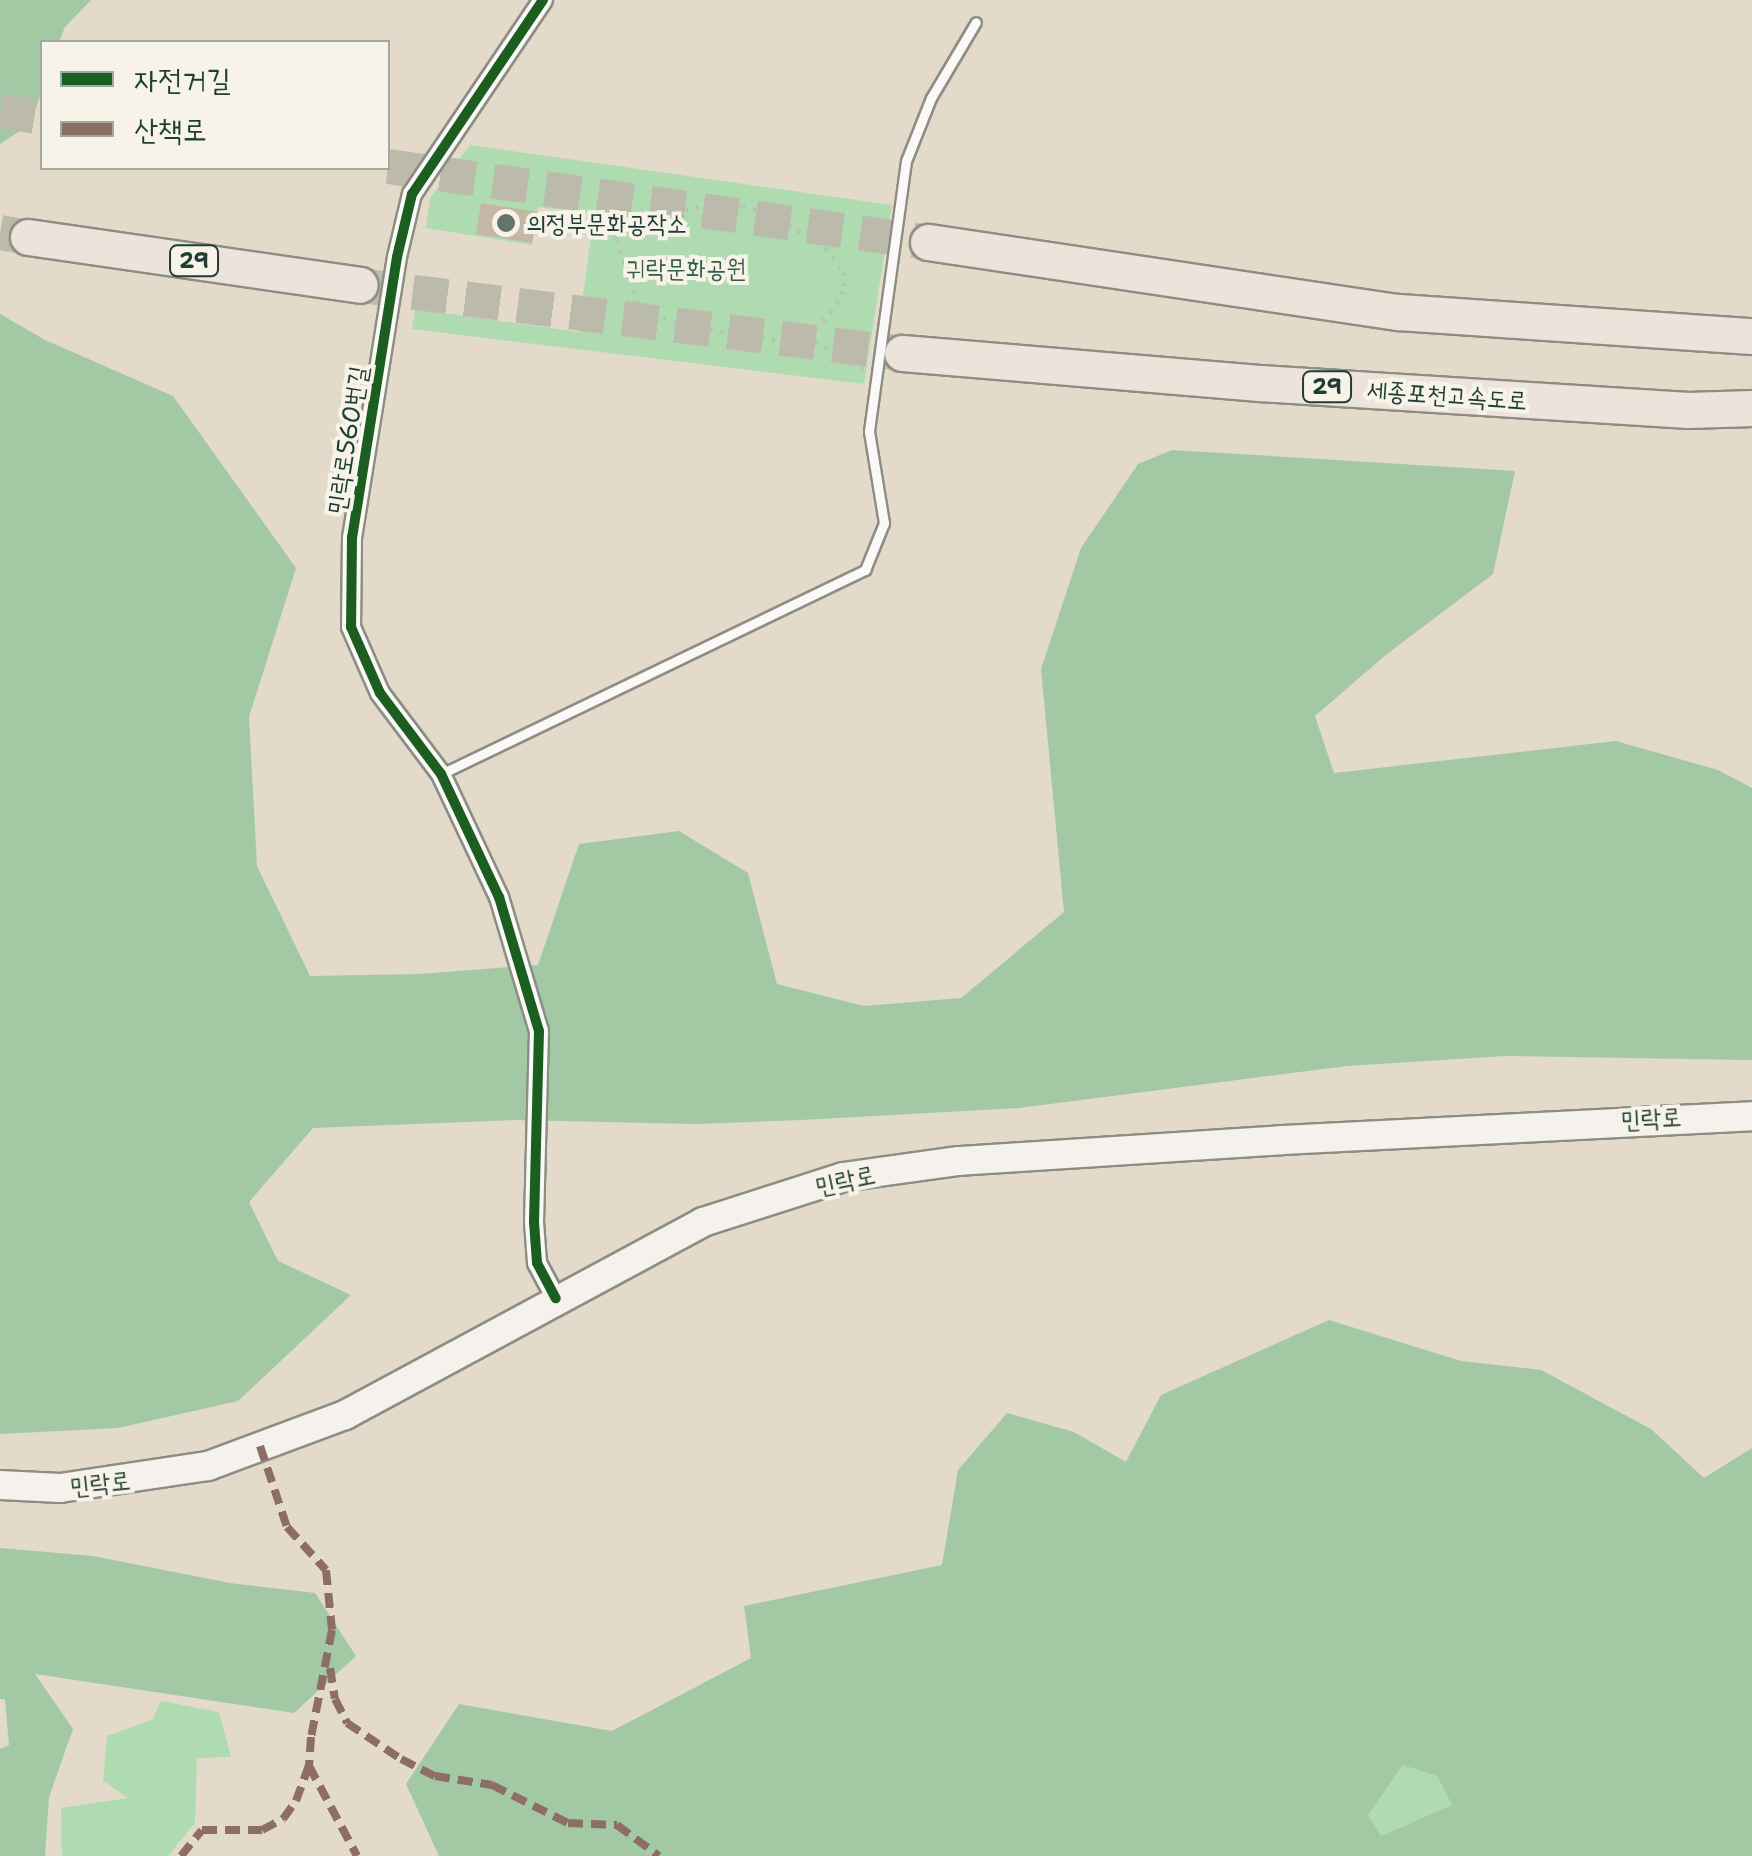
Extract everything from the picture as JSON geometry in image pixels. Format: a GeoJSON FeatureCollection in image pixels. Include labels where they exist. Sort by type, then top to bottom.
{"type":"FeatureCollection","features":[{"type":"Feature","properties":{"kind":"highway","name":"29"},"geometry":{"type":"LineString","coordinates":[[28,236],[360,285]]}},
{"type":"Feature","properties":{"kind":"highway"},"geometry":{"type":"LineString","coordinates":[[928,242],[1398,312],[1752,336]]}},
{"type":"Feature","properties":{"kind":"highway","name":"세종포천고속도로"},"geometry":{"type":"LineString","coordinates":[[902,353],[1260,383],[1688,410],[1752,408]]}},
{"type":"Feature","properties":{"kind":"main road","name":"민락로"},"geometry":{"type":"LineString","coordinates":[[0,1485],[76,1486],[208,1466],[345,1415],[556,1298],[704,1222],[843,1177],[959,1162],[1225,1144],[1707,1115],[1752,1116]]}},
{"type":"Feature","properties":{"kind":"street","name":"민락로560번길"},"geometry":{"type":"LineString","coordinates":[[543,0],[412,194],[397,257],[352,537],[351,626],[380,693],[441,774],[499,897],[539,1030],[534,1222],[537,1262],[556,1298]]}},
{"type":"Feature","properties":{"kind":"lane"},"geometry":{"type":"LineString","coordinates":[[441,774],[865,570],[884,523],[869,431],[906,161],[931,98],[976,22]]}},
{"type":"Feature","properties":{"kind":"path"},"geometry":{"type":"LineString","coordinates":[[592,236],[616,238],[645,220],[708,205],[742,206],[771,214],[826,249],[844,273],[843,292],[832,312],[806,338],[784,343],[652,314],[638,304],[616,238]]}},
{"type":"Feature","properties":{"kind":"path"},"geometry":{"type":"LineString","coordinates":[[806,338],[876,376]]}},
{"type":"Feature","properties":{"kind":"green space"},"geometry":{"type":"Polygon","coordinates":[[[0,0],[91,0],[65,27],[60,40],[40,40],[40,95],[31,124],[0,144],[0,0]]]}},
{"type":"Feature","properties":{"kind":"green space","name":"귀락문화공원"},"geometry":{"type":"Polygon","coordinates":[[[470,145],[892,205],[864,384],[412,329],[415,309],[578,332],[594,214],[538,207],[532,245],[426,228],[430,198],[470,145]]]}},
{"type":"Feature","properties":{"kind":"green space"},"geometry":{"type":"Polygon","coordinates":[[[0,314],[45,340],[173,396],[296,568],[249,717],[257,866],[310,976],[419,974],[538,965],[579,844],[679,831],[748,873],[777,984],[864,1006],[961,998],[1064,912],[1041,669],[1081,548],[1138,464],[1172,450],[1515,471],[1493,574],[1387,654],[1315,716],[1334,773],[1616,741],[1718,770],[1752,788],[1752,1060],[1505,1056],[1347,1066],[1019,1108],[695,1124],[516,1120],[313,1128],[249,1202],[278,1261],[351,1295],[238,1401],[118,1428],[0,1434],[0,314]]]}},
{"type":"Feature","properties":{"kind":"green space"},"geometry":{"type":"Polygon","coordinates":[[[1329,1320],[1461,1361],[1541,1370],[1651,1429],[1704,1478],[1752,1448],[1752,1856],[439,1856],[406,1784],[459,1704],[612,1731],[751,1658],[744,1606],[942,1565],[958,1470],[1007,1413],[1074,1432],[1126,1462],[1161,1395],[1329,1320]],[[1403,1765],[1368,1815],[1381,1836],[1452,1805],[1437,1776],[1403,1765]]]}},
{"type":"Feature","properties":{"kind":"green space"},"geometry":{"type":"Polygon","coordinates":[[[0,1548],[93,1556],[230,1583],[315,1593],[356,1656],[294,1713],[35,1674],[73,1729],[49,1797],[45,1856],[0,1856],[0,1749],[9,1745],[5,1699],[0,1699],[0,1548]]]}},
{"type":"Feature","properties":{"kind":"green space"},"geometry":{"type":"Polygon","coordinates":[[[161,1701],[219,1712],[231,1757],[197,1758],[195,1823],[168,1856],[62,1856],[61,1808],[128,1798],[103,1781],[107,1736],[152,1720],[161,1701]]]}},
{"type":"Feature","properties":{"kind":"green space"},"geometry":{"type":"Polygon","coordinates":[[[1404,1764],[1437,1776],[1452,1805],[1381,1836],[1367,1816],[1404,1764]]]}},
{"type":"Feature","properties":{"kind":"building","name":"의정부문화공작소"},"geometry":{"type":"Polygon","coordinates":[[[481,203],[537,212],[532,243],[476,234],[481,203]]]}},
{"type":"Feature","properties":{"kind":"tunnel"},"geometry":{"type":"LineString","coordinates":[[0,110],[40,117]]}},
{"type":"Feature","properties":{"kind":"tunnel"},"geometry":{"type":"LineString","coordinates":[[390,166],[928,242]]}},
{"type":"Feature","properties":{"kind":"tunnel"},"geometry":{"type":"LineString","coordinates":[[0,232],[28,237]]}},
{"type":"Feature","properties":{"kind":"tunnel"},"geometry":{"type":"LineString","coordinates":[[360,285],[902,353]]}},
{"type":"Feature","properties":{"kind":"marked path"},"geometry":{"type":"LineString","coordinates":[[260,1446],[287,1527],[326,1570],[332,1630],[309,1766],[357,1856]]}},
{"type":"Feature","properties":{"kind":"marked path"},"geometry":{"type":"LineString","coordinates":[[330,1668],[335,1699],[347,1723],[401,1759],[435,1776],[492,1785],[568,1823],[617,1825],[659,1856]]}},
{"type":"Feature","properties":{"kind":"marked path"},"geometry":{"type":"LineString","coordinates":[[181,1856],[202,1830],[262,1830],[283,1819],[296,1801],[309,1766]]}},
{"type":"Feature","properties":{"kind":"cycle path"},"geometry":{"type":"LineString","coordinates":[[543,0],[412,194],[397,257],[352,537],[351,627],[380,693],[441,774],[499,897],[539,1031],[534,1222],[537,1263],[556,1298]]}},
{"type":"Feature","properties":{"kind":"place","name":"의정부문화공작소"},"geometry":{"type":"Point","coordinates":[506,223]}}]}
